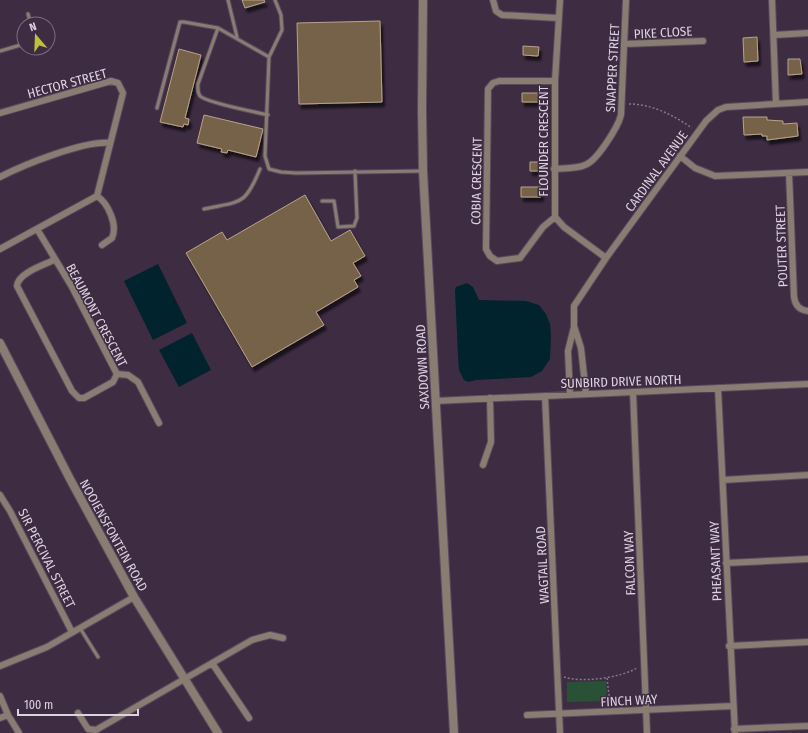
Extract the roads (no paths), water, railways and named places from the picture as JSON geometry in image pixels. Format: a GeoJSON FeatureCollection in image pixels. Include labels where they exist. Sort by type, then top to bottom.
{"type":"FeatureCollection","features":[{"type":"Feature","properties":{"kind":"street","name":"SAXDOWN ROAD"},"geometry":{"type":"LineString","coordinates":[[423,0],[423,170],[454,733]]}},
{"type":"Feature","properties":{"kind":"street"},"geometry":{"type":"LineString","coordinates":[[493,0],[496,11],[502,15],[558,18]]}},
{"type":"Feature","properties":{"kind":"street","name":"FLOUNDER CRESCENT"},"geometry":{"type":"LineString","coordinates":[[555,217],[555,81],[560,0]]}},
{"type":"Feature","properties":{"kind":"street","name":"SNAPPER STREET"},"geometry":{"type":"LineString","coordinates":[[554,169],[578,167],[590,163],[618,125],[621,104],[626,0]]}},
{"type":"Feature","properties":{"kind":"street"},"geometry":{"type":"LineString","coordinates":[[772,0],[776,104]]}},
{"type":"Feature","properties":{"kind":"street"},"geometry":{"type":"LineString","coordinates":[[774,35],[808,33]]}},
{"type":"Feature","properties":{"kind":"street","name":"PIKE CLOSE"},"geometry":{"type":"LineString","coordinates":[[624,44],[703,41]]}},
{"type":"Feature","properties":{"kind":"street","name":"HECTOR STREET"},"geometry":{"type":"LineString","coordinates":[[0,113],[111,81],[118,83],[123,93],[97,196]]}},
{"type":"Feature","properties":{"kind":"street","name":"COBIA CRESCENT"},"geometry":{"type":"LineString","coordinates":[[555,81],[499,81],[494,83],[488,89],[486,241],[488,254],[497,261],[518,260],[524,255],[543,227],[555,217]]}},
{"type":"Feature","properties":{"kind":"street","name":"CARDINAL AVENUE"},"geometry":{"type":"LineString","coordinates":[[570,395],[568,351],[574,326],[574,314],[577,300],[697,133],[712,115],[726,107],[808,102]]}},
{"type":"Feature","properties":{"kind":"street"},"geometry":{"type":"LineString","coordinates":[[0,177],[31,162],[49,156],[99,142],[110,143]]}},
{"type":"Feature","properties":{"kind":"street"},"geometry":{"type":"LineString","coordinates":[[680,156],[695,168],[715,176],[808,172]]}},
{"type":"Feature","properties":{"kind":"street","name":"POUTER STREET"},"geometry":{"type":"LineString","coordinates":[[789,173],[794,297],[795,302],[800,309],[808,311]]}},
{"type":"Feature","properties":{"kind":"street"},"geometry":{"type":"LineString","coordinates":[[1,247],[97,196],[105,203],[114,227],[112,238],[102,245]]}},
{"type":"Feature","properties":{"kind":"street"},"geometry":{"type":"LineString","coordinates":[[555,217],[564,227],[606,258]]}},
{"type":"Feature","properties":{"kind":"street","name":"BEAUMONT CRESCENT"},"geometry":{"type":"LineString","coordinates":[[37,229],[54,260],[72,287],[117,374],[113,382],[84,398],[79,398],[72,391],[17,286],[22,277],[54,260]]}},
{"type":"Feature","properties":{"kind":"street","name":"CARDINAL AVENUE"},"geometry":{"type":"LineString","coordinates":[[574,326],[581,348],[586,394]]}},
{"type":"Feature","properties":{"kind":"street","name":"NOOIENSFONTEIN ROAD"},"geometry":{"type":"LineString","coordinates":[[0,343],[70,479],[134,596],[218,733]]}},
{"type":"Feature","properties":{"kind":"street"},"geometry":{"type":"LineString","coordinates":[[117,374],[134,378],[159,423]]}},
{"type":"Feature","properties":{"kind":"street","name":"SUNBIRD DRIVE NORTH"},"geometry":{"type":"LineString","coordinates":[[436,401],[808,384]]}},
{"type":"Feature","properties":{"kind":"street","name":"PHEASANT WAY"},"geometry":{"type":"LineString","coordinates":[[718,388],[734,731]]}},
{"type":"Feature","properties":{"kind":"street","name":"FALCON WAY"},"geometry":{"type":"LineString","coordinates":[[633,392],[647,733]]}},
{"type":"Feature","properties":{"kind":"street","name":"WAGTAIL ROAD"},"geometry":{"type":"LineString","coordinates":[[545,396],[560,733]]}},
{"type":"Feature","properties":{"kind":"street"},"geometry":{"type":"LineString","coordinates":[[483,465],[491,442],[490,398]]}},
{"type":"Feature","properties":{"kind":"street"},"geometry":{"type":"LineString","coordinates":[[723,480],[808,475]]}},
{"type":"Feature","properties":{"kind":"street","name":"SIR PERCIVAL STREET"},"geometry":{"type":"LineString","coordinates":[[0,495],[10,511],[72,632]]}},
{"type":"Feature","properties":{"kind":"street"},"geometry":{"type":"LineString","coordinates":[[726,563],[808,559]]}},
{"type":"Feature","properties":{"kind":"street"},"geometry":{"type":"LineString","coordinates":[[0,666],[47,647],[134,596]]}},
{"type":"Feature","properties":{"kind":"street"},"geometry":{"type":"LineString","coordinates":[[78,713],[88,729],[96,730],[140,706],[242,645],[262,636],[277,635],[283,638]]}},
{"type":"Feature","properties":{"kind":"street"},"geometry":{"type":"LineString","coordinates":[[729,646],[808,642]]}},
{"type":"Feature","properties":{"kind":"street"},"geometry":{"type":"LineString","coordinates":[[212,663],[249,718]]}},
{"type":"Feature","properties":{"kind":"street"},"geometry":{"type":"LineString","coordinates":[[0,696],[18,733]]}},
{"type":"Feature","properties":{"kind":"street","name":"FINCH WAY"},"geometry":{"type":"LineString","coordinates":[[527,714],[611,712],[733,706]]}},
{"type":"Feature","properties":{"kind":"street"},"geometry":{"type":"LineString","coordinates":[[0,718],[8,715]]}},
{"type":"Feature","properties":{"kind":"street"},"geometry":{"type":"LineString","coordinates":[[734,731],[808,726]]}},
{"type":"Feature","properties":{"kind":"lane"},"geometry":{"type":"LineString","coordinates":[[228,0],[237,37]]}},
{"type":"Feature","properties":{"kind":"lane"},"geometry":{"type":"LineString","coordinates":[[275,0],[281,15],[282,30],[269,57],[268,115],[265,156],[269,169],[281,172],[296,173],[355,170],[423,170]]}},
{"type":"Feature","properties":{"kind":"lane"},"geometry":{"type":"LineString","coordinates":[[157,108],[180,22],[218,28],[237,37],[269,57]]}},
{"type":"Feature","properties":{"kind":"lane"},"geometry":{"type":"LineString","coordinates":[[218,28],[198,84],[198,91],[200,95],[214,102],[268,115]]}},
{"type":"Feature","properties":{"kind":"lane"},"geometry":{"type":"LineString","coordinates":[[0,51],[16,46]]}},
{"type":"Feature","properties":{"kind":"lane"},"geometry":{"type":"LineString","coordinates":[[204,210],[231,203],[246,197],[260,169]]}},
{"type":"Feature","properties":{"kind":"lane"},"geometry":{"type":"LineString","coordinates":[[322,201],[334,201],[338,227],[354,226],[357,218],[355,170]]}},
{"type":"Feature","properties":{"kind":"lane"},"geometry":{"type":"LineString","coordinates":[[80,628],[98,657]]}},
{"type":"Feature","properties":{"kind":"water"},"geometry":{"type":"Polygon","coordinates":[[[158,264],[187,323],[153,340],[124,281],[158,264]]]}},
{"type":"Feature","properties":{"kind":"water"},"geometry":{"type":"Polygon","coordinates":[[[467,283],[473,287],[479,300],[526,301],[539,305],[546,314],[550,324],[551,337],[550,359],[542,371],[531,377],[476,380],[468,382],[464,380],[459,370],[455,290],[456,287],[467,283]]]}},
{"type":"Feature","properties":{"kind":"water"},"geometry":{"type":"Polygon","coordinates":[[[192,333],[211,370],[179,387],[159,350],[192,333]]]}}]}
